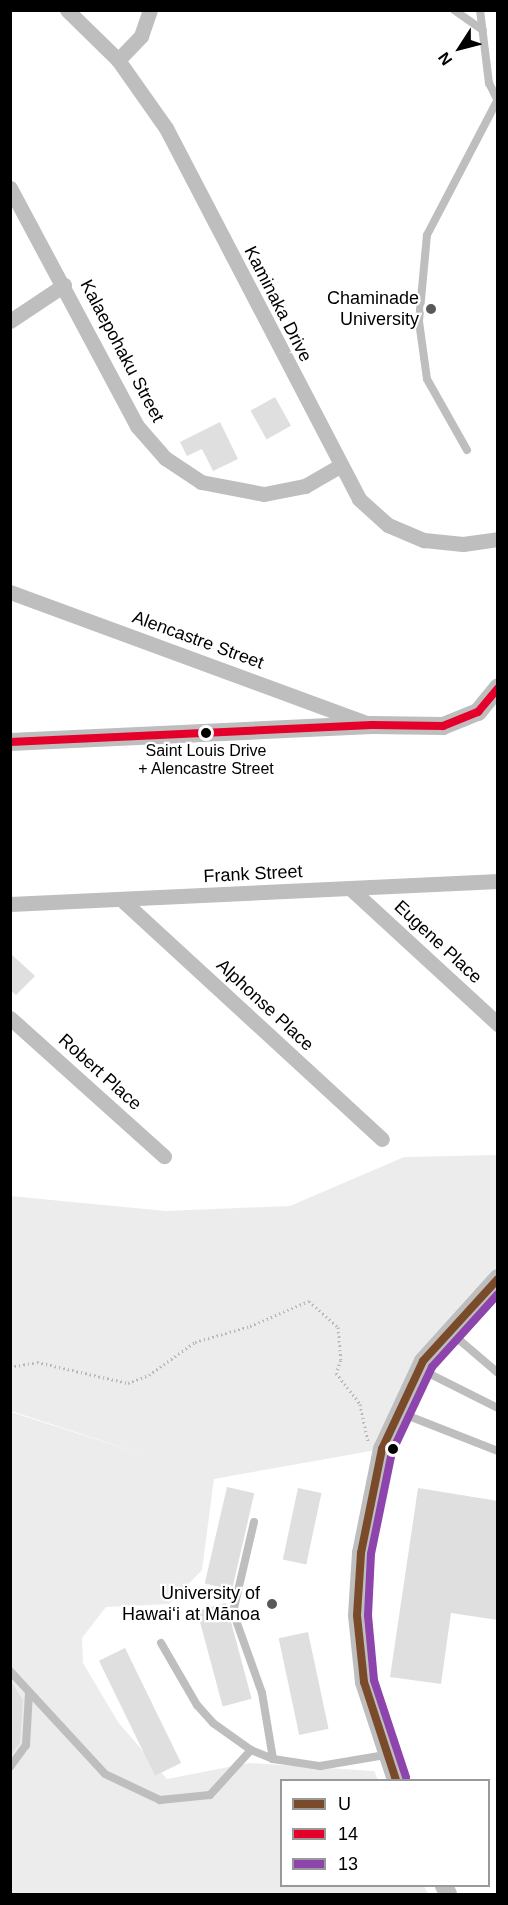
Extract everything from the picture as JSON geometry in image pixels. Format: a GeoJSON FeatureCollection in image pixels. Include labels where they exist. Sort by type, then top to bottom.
{"type":"FeatureCollection","features":[{"type":"Feature","properties":{"kind":"street","name":"Kaminaka Drive"},"geometry":{"type":"LineString","coordinates":[[67,10],[118,60],[165,129],[339,466],[359,499],[406,534],[443,543],[498,539]]}},
{"type":"Feature","properties":{"kind":"street"},"geometry":{"type":"LineString","coordinates":[[118,60],[141,36],[150,10]]}},
{"type":"Feature","properties":{"kind":"street","name":"Kalaepohaku Street"},"geometry":{"type":"LineString","coordinates":[[10,188],[64,285],[137,426],[182,471],[221,489],[264,494],[305,486],[339,466]]}},
{"type":"Feature","properties":{"kind":"street"},"geometry":{"type":"LineString","coordinates":[[10,321],[64,285]]}},
{"type":"Feature","properties":{"kind":"street","name":"Alencastre Street"},"geometry":{"type":"LineString","coordinates":[[10,592],[372,725]]}},
{"type":"Feature","properties":{"kind":"street"},"geometry":{"type":"LineString","coordinates":[[10,742],[372,725],[452,724],[478,712],[498,687]]}},
{"type":"Feature","properties":{"kind":"street","name":"Frank Street"},"geometry":{"type":"LineString","coordinates":[[10,904],[498,881]]}},
{"type":"Feature","properties":{"kind":"street","name":"Eugene Place"},"geometry":{"type":"LineString","coordinates":[[351,889],[498,1024]]}},
{"type":"Feature","properties":{"kind":"street","name":"Alphonse Place"},"geometry":{"type":"LineString","coordinates":[[122,900],[382,1139]]}},
{"type":"Feature","properties":{"kind":"street","name":"Robert Place"},"geometry":{"type":"LineString","coordinates":[[10,1018],[164,1156]]}},
{"type":"Feature","properties":{"kind":"street"},"geometry":{"type":"LineString","coordinates":[[396,1779],[385,1755],[364,1682],[357,1615],[360,1553],[382,1449],[420,1369],[449,1331],[498,1278]]}},
{"type":"Feature","properties":{"kind":"lane"},"geometry":{"type":"LineString","coordinates":[[454,10],[483,30]]}},
{"type":"Feature","properties":{"kind":"lane"},"geometry":{"type":"LineString","coordinates":[[467,450],[427,378],[419,321],[427,235],[497,101],[489,83],[480,10]]}},
{"type":"Feature","properties":{"kind":"lane"},"geometry":{"type":"LineString","coordinates":[[449,1331],[498,1373]]}},
{"type":"Feature","properties":{"kind":"lane"},"geometry":{"type":"LineString","coordinates":[[420,1369],[498,1408]]}},
{"type":"Feature","properties":{"kind":"lane"},"geometry":{"type":"LineString","coordinates":[[401,1413],[498,1450]]}},
{"type":"Feature","properties":{"kind":"lane"},"geometry":{"type":"LineString","coordinates":[[254,1522],[233,1612],[262,1693],[273,1759]]}},
{"type":"Feature","properties":{"kind":"lane"},"geometry":{"type":"LineString","coordinates":[[161,1643],[197,1705],[231,1738],[251,1750],[273,1759],[320,1766],[385,1755]]}},
{"type":"Feature","properties":{"kind":"lane"},"geometry":{"type":"LineString","coordinates":[[10,1671],[105,1774],[160,1800],[210,1795],[251,1750]]}},
{"type":"Feature","properties":{"kind":"lane"},"geometry":{"type":"LineString","coordinates":[[10,1767],[26,1745],[29,1693]]}},
{"type":"Feature","properties":{"kind":"path"},"geometry":{"type":"LineString","coordinates":[[10,1367],[37,1362],[128,1383],[149,1375],[195,1342],[250,1326],[309,1301],[338,1327],[341,1360],[336,1373],[360,1404],[370,1446],[382,1449]]}},
{"type":"Feature","properties":{"kind":"shaded area"},"geometry":{"type":"Polygon","coordinates":[[[497,1155],[497,1278],[423,1361],[382,1449],[214,1479],[202,1570],[169,1604],[106,1607],[82,1638],[83,1663],[118,1722],[167,1779],[249,1763],[374,1771],[378,1779],[280,1779],[280,1887],[424,1887],[428,1894],[11,1894],[11,1412],[157,1459],[11,1411],[10,1196],[166,1211],[290,1206],[404,1157],[497,1155]]]}},
{"type":"Feature","properties":{"kind":"building"},"geometry":{"type":"Polygon","coordinates":[[[275,397],[291,426],[267,439],[251,411],[275,397]]]}},
{"type":"Feature","properties":{"kind":"building"},"geometry":{"type":"Polygon","coordinates":[[[220,422],[238,459],[213,471],[202,449],[187,456],[180,442],[220,422]]]}},
{"type":"Feature","properties":{"kind":"building"},"geometry":{"type":"Polygon","coordinates":[[[10,953],[35,976],[16,995],[10,990],[10,953]]]}},
{"type":"Feature","properties":{"kind":"building"},"geometry":{"type":"Polygon","coordinates":[[[227,1487],[254,1493],[232,1590],[205,1583],[227,1487]]]}},
{"type":"Feature","properties":{"kind":"building"},"geometry":{"type":"Polygon","coordinates":[[[298,1488],[321,1493],[306,1564],[283,1559],[298,1488]]]}},
{"type":"Feature","properties":{"kind":"building"},"geometry":{"type":"Polygon","coordinates":[[[418,1488],[498,1501],[498,1620],[451,1613],[441,1684],[390,1677],[418,1488]]]}},
{"type":"Feature","properties":{"kind":"building"},"geometry":{"type":"Polygon","coordinates":[[[226,1603],[252,1699],[223,1706],[197,1611],[226,1603]]]}},
{"type":"Feature","properties":{"kind":"building"},"geometry":{"type":"Polygon","coordinates":[[[308,1632],[329,1729],[299,1735],[279,1638],[308,1632]]]}},
{"type":"Feature","properties":{"kind":"building"},"geometry":{"type":"Polygon","coordinates":[[[125,1648],[181,1763],[155,1776],[99,1661],[125,1648]]]}},
{"type":"Feature","properties":{"kind":"building"},"geometry":{"type":"Polygon","coordinates":[[[10,1680],[23,1700],[20,1743],[10,1756],[10,1680]]]}},
{"type":"Feature","properties":{"kind":"transit line","name":"14"},"geometry":{"type":"LineString","coordinates":[[10,742],[372,725],[443,726],[478,712],[498,688]]}},
{"type":"Feature","properties":{"kind":"transit line","name":"U"},"geometry":{"type":"LineString","coordinates":[[396,1779],[364,1682],[357,1615],[361,1553],[382,1449],[423,1361],[498,1279]]}},
{"type":"Feature","properties":{"kind":"transit line","name":"13"},"geometry":{"type":"LineString","coordinates":[[406,1777],[374,1680],[368,1615],[371,1554],[392,1452],[432,1367],[498,1294]]}},
{"type":"Feature","properties":{"kind":"place","name":"Chaminade University"},"geometry":{"type":"Point","coordinates":[431,309]}},
{"type":"Feature","properties":{"kind":"place","name":"Saint Louis Drive + Alencastre Street"},"geometry":{"type":"Point","coordinates":[206,733]}},
{"type":"Feature","properties":{"kind":"place","name":"University of Hawaiʻi at Mānoa"},"geometry":{"type":"Point","coordinates":[272,1604]}}]}
